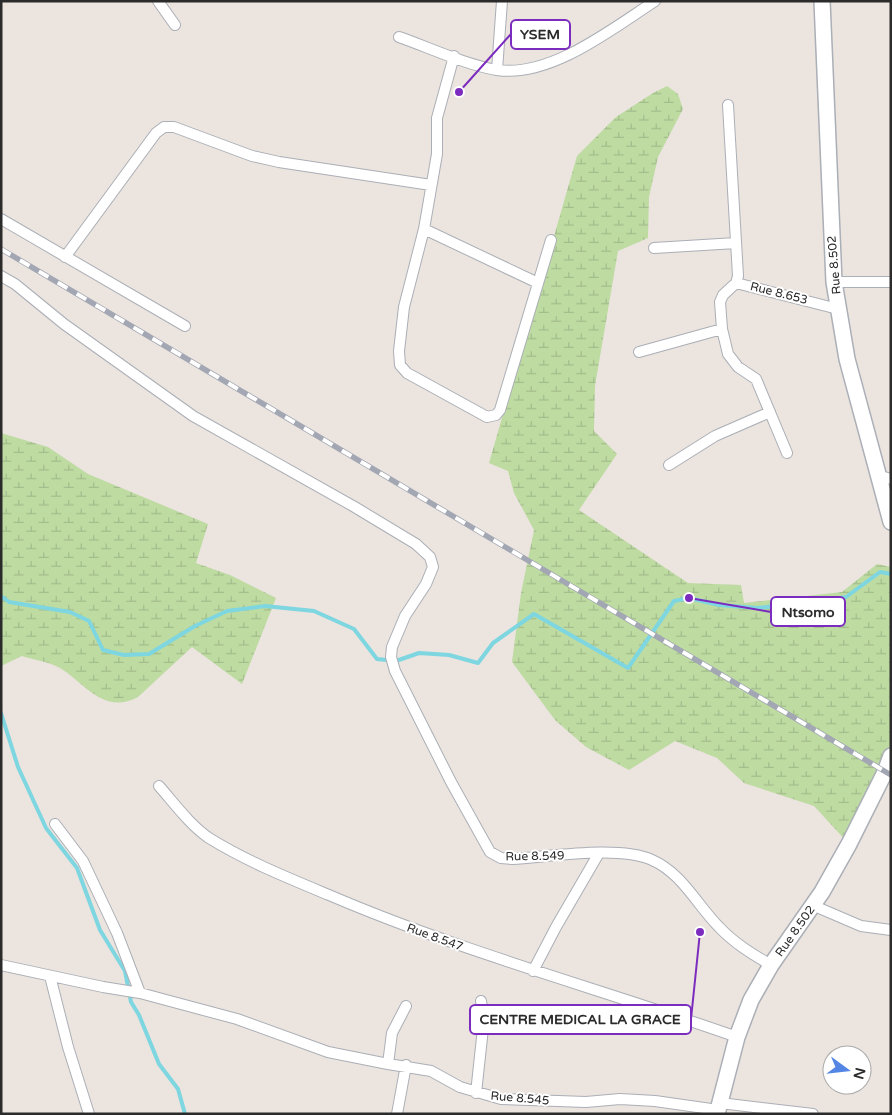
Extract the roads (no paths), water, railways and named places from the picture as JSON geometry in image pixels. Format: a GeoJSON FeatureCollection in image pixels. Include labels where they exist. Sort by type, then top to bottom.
{"type":"FeatureCollection","features":[{"type":"Feature","properties":{"kind":"main road","name":"Rue 8.502"},"geometry":{"type":"LineString","coordinates":[[822,1],[834,282],[847,359],[885,478],[891,522]]}},
{"type":"Feature","properties":{"kind":"main road","name":"Rue 8.502"},"geometry":{"type":"LineString","coordinates":[[718,1109],[737,1037],[751,1000],[771,965],[812,906],[849,844],[890,759]]}},
{"type":"Feature","properties":{"kind":"street"},"geometry":{"type":"LineString","coordinates":[[158,1],[175,25]]}},
{"type":"Feature","properties":{"kind":"street"},"geometry":{"type":"LineString","coordinates":[[497,70],[502,1]]}},
{"type":"Feature","properties":{"kind":"street"},"geometry":{"type":"LineString","coordinates":[[399,37],[497,70],[517,70],[561,58],[602,36],[654,1]]}},
{"type":"Feature","properties":{"kind":"street"},"geometry":{"type":"LineString","coordinates":[[454,56],[437,118],[437,154],[424,229],[404,307],[399,350],[400,365],[407,373],[487,417],[496,415],[500,410],[551,240]]}},
{"type":"Feature","properties":{"kind":"street"},"geometry":{"type":"LineString","coordinates":[[728,105],[738,276],[736,283]]}},
{"type":"Feature","properties":{"kind":"street"},"geometry":{"type":"LineString","coordinates":[[65,257],[156,133],[164,127],[174,127],[252,156],[279,162],[431,185]]}},
{"type":"Feature","properties":{"kind":"street"},"geometry":{"type":"LineString","coordinates":[[1,219],[185,326]]}},
{"type":"Feature","properties":{"kind":"street"},"geometry":{"type":"LineString","coordinates":[[424,229],[538,284]]}},
{"type":"Feature","properties":{"kind":"street"},"geometry":{"type":"LineString","coordinates":[[654,248],[736,243]]}},
{"type":"Feature","properties":{"kind":"street","name":"Rue 8.549"},"geometry":{"type":"LineString","coordinates":[[1,276],[16,284],[64,324],[193,416],[416,544],[430,557],[433,567],[426,584],[406,616],[392,647],[392,657],[395,671],[451,782],[490,852],[501,858],[512,859],[599,853],[635,855],[652,859],[670,871],[718,927],[738,945],[771,965]]}},
{"type":"Feature","properties":{"kind":"street"},"geometry":{"type":"LineString","coordinates":[[834,282],[891,282]]}},
{"type":"Feature","properties":{"kind":"street","name":"Rue 8.653"},"geometry":{"type":"LineString","coordinates":[[787,453],[756,379],[738,367],[728,354],[722,329],[720,302],[722,295],[736,283],[838,309]]}},
{"type":"Feature","properties":{"kind":"street"},"geometry":{"type":"LineString","coordinates":[[639,352],[722,329]]}},
{"type":"Feature","properties":{"kind":"street"},"geometry":{"type":"LineString","coordinates":[[669,465],[715,436],[770,412]]}},
{"type":"Feature","properties":{"kind":"street","name":"Rue 8.547"},"geometry":{"type":"LineString","coordinates":[[159,786],[208,837],[274,872],[354,906],[453,944],[533,971],[667,1012],[737,1037]]}},
{"type":"Feature","properties":{"kind":"street"},"geometry":{"type":"LineString","coordinates":[[56,824],[83,861],[117,933],[140,993]]}},
{"type":"Feature","properties":{"kind":"street"},"geometry":{"type":"LineString","coordinates":[[533,971],[599,853]]}},
{"type":"Feature","properties":{"kind":"street"},"geometry":{"type":"LineString","coordinates":[[812,906],[861,926],[891,930]]}},
{"type":"Feature","properties":{"kind":"street","name":"Rue 8.545"},"geometry":{"type":"LineString","coordinates":[[1,965],[140,993],[237,1019],[328,1052],[431,1071],[476,1093],[501,1099],[655,1101],[718,1109],[813,1114]]}},
{"type":"Feature","properties":{"kind":"street"},"geometry":{"type":"LineString","coordinates":[[50,976],[68,1047],[89,1114]]}},
{"type":"Feature","properties":{"kind":"street"},"geometry":{"type":"LineString","coordinates":[[476,1093],[484,1019],[481,1001]]}},
{"type":"Feature","properties":{"kind":"street"},"geometry":{"type":"LineString","coordinates":[[388,1064],[392,1033],[406,1006]]}},
{"type":"Feature","properties":{"kind":"street"},"geometry":{"type":"LineString","coordinates":[[397,1114],[406,1065]]}},
{"type":"Feature","properties":{"kind":"waterway"},"geometry":{"type":"LineString","coordinates":[[1,596],[9,602],[70,612],[89,621],[103,650],[124,655],[149,654],[195,626],[227,611],[265,606],[314,611],[354,629],[377,659],[396,661],[419,653],[449,655],[478,663],[493,643],[534,614],[628,668],[674,601],[689,598],[719,605],[757,608],[822,601],[846,597],[880,572],[891,574]]}},
{"type":"Feature","properties":{"kind":"waterway"},"geometry":{"type":"LineString","coordinates":[[1,713],[18,767],[46,828],[77,868],[100,930],[125,971],[131,1002],[139,1015],[159,1064],[178,1089],[185,1114]]}},
{"type":"Feature","properties":{"kind":"railway"},"geometry":{"type":"LineString","coordinates":[[1,249],[891,775]]}},
{"type":"Feature","properties":{"kind":"place","name":"YSEM"},"geometry":{"type":"Point","coordinates":[459,92]}},
{"type":"Feature","properties":{"kind":"place","name":"Ntsomo"},"geometry":{"type":"Point","coordinates":[689,598]}},
{"type":"Feature","properties":{"kind":"place","name":"CENTRE MEDICAL LA GRACE"},"geometry":{"type":"Point","coordinates":[700,932]}}]}
